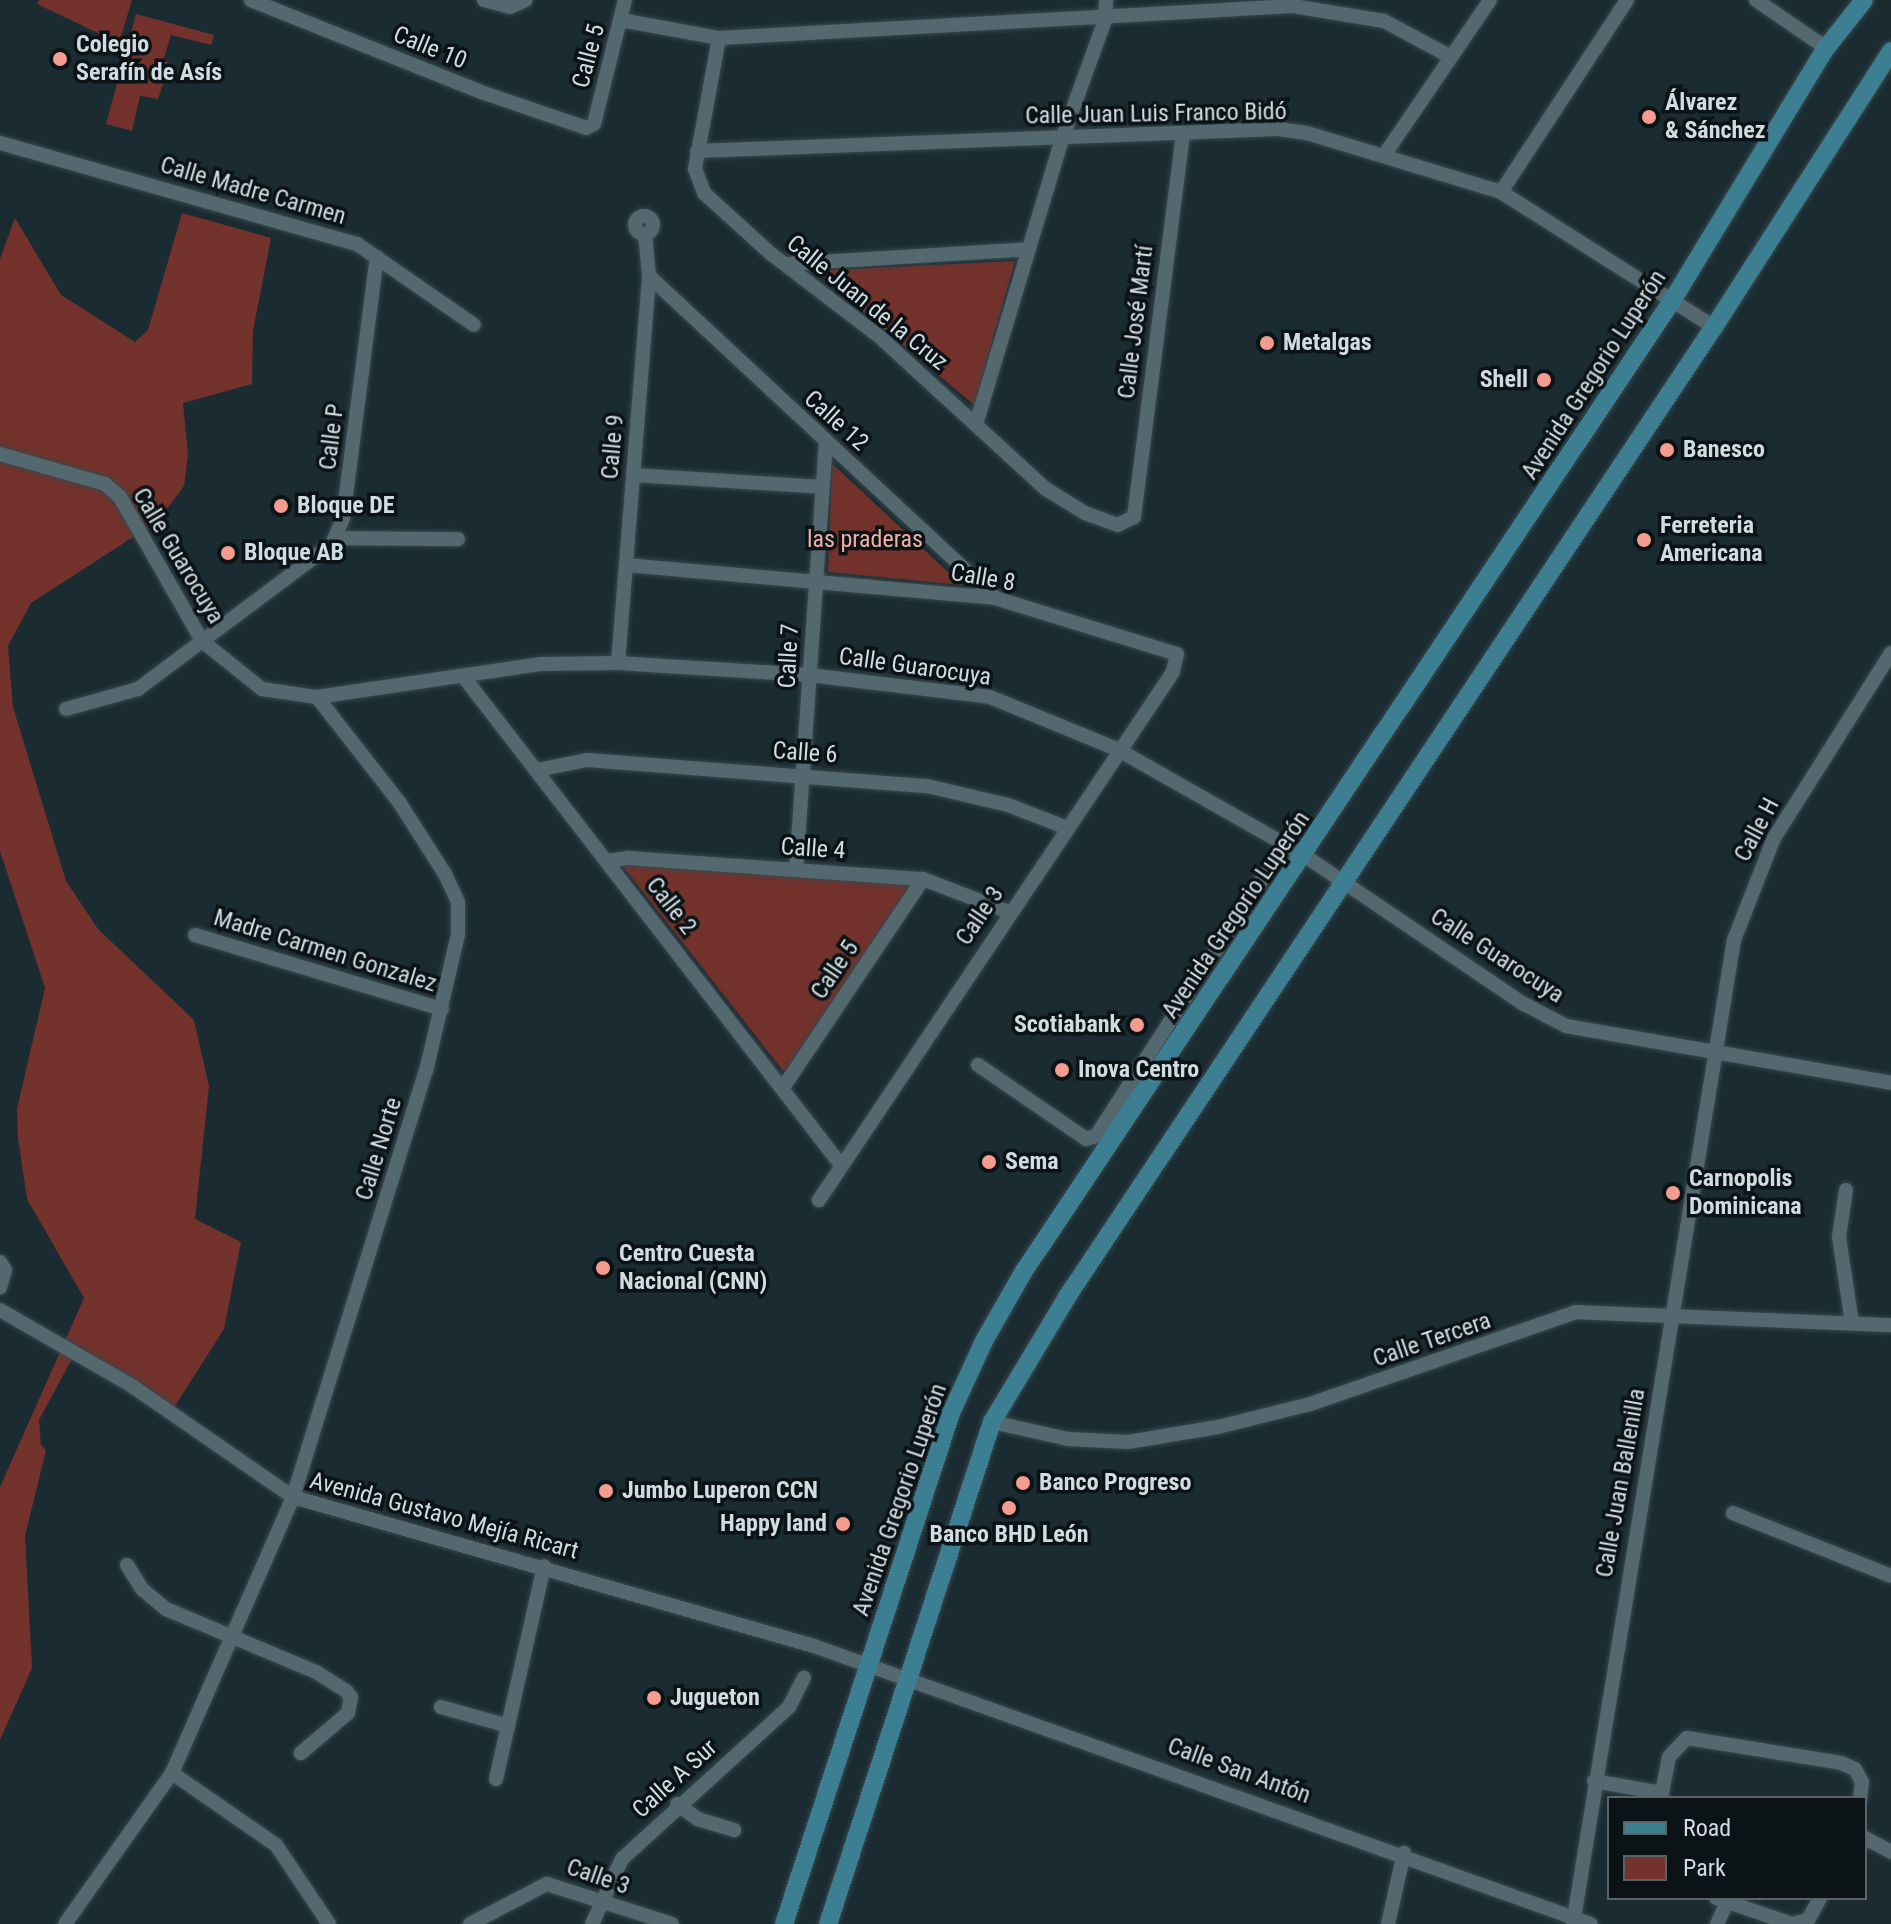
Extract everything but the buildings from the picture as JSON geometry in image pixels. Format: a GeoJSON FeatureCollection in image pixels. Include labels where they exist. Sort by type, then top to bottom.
{"type":"FeatureCollection","features":[{"type":"Feature","properties":{"kind":"main road","name":"Avenida Gregorio Luperón"},"geometry":{"type":"LineString","coordinates":[[784,1924],[951,1413],[984,1341],[1024,1271],[1305,856],[1672,301],[1826,48],[1864,0]]}},
{"type":"Feature","properties":{"kind":"main road"},"geometry":{"type":"LineString","coordinates":[[828,1924],[992,1422],[1067,1297],[1714,327],[1891,51]]}},
{"type":"Feature","properties":{"kind":"street","name":"Calle 10"},"geometry":{"type":"LineString","coordinates":[[251,0],[484,93],[586,128],[594,124]]}},
{"type":"Feature","properties":{"kind":"street"},"geometry":{"type":"LineString","coordinates":[[484,0],[510,7],[526,0]]}},
{"type":"Feature","properties":{"kind":"street","name":"Calle 5"},"geometry":{"type":"LineString","coordinates":[[594,124],[625,0]]}},
{"type":"Feature","properties":{"kind":"street"},"geometry":{"type":"LineString","coordinates":[[976,424],[1063,136],[1105,20],[1106,0]]}},
{"type":"Feature","properties":{"kind":"street"},"geometry":{"type":"LineString","coordinates":[[1385,154],[1490,0]]}},
{"type":"Feature","properties":{"kind":"street"},"geometry":{"type":"LineString","coordinates":[[1501,192],[1627,0]]}},
{"type":"Feature","properties":{"kind":"street"},"geometry":{"type":"LineString","coordinates":[[1756,0],[1826,48]]}},
{"type":"Feature","properties":{"kind":"street"},"geometry":{"type":"LineString","coordinates":[[621,20],[719,38],[1105,20],[1253,7],[1324,9],[1384,21],[1451,57]]}},
{"type":"Feature","properties":{"kind":"street","name":"Calle Juan de la Cruz"},"geometry":{"type":"LineString","coordinates":[[719,38],[697,151],[697,181],[704,193],[881,338],[1068,503],[1118,525],[1134,517]]}},
{"type":"Feature","properties":{"kind":"street","name":"Calle Juan Luis Franco Bidó"},"geometry":{"type":"LineString","coordinates":[[697,151],[1278,129],[1385,154],[1501,192],[1714,327]]}},
{"type":"Feature","properties":{"kind":"street","name":"Calle José Martí"},"geometry":{"type":"LineString","coordinates":[[1134,517],[1183,133]]}},
{"type":"Feature","properties":{"kind":"street","name":"Calle Madre Carmen"},"geometry":{"type":"LineString","coordinates":[[0,143],[357,244],[474,325]]}},
{"type":"Feature","properties":{"kind":"street","name":"Calle 9"},"geometry":{"type":"LineString","coordinates":[[618,663],[649,276],[645,234]]}},
{"type":"Feature","properties":{"kind":"street"},"geometry":{"type":"LineString","coordinates":[[787,264],[1029,249]]}},
{"type":"Feature","properties":{"kind":"street","name":"Calle P"},"geometry":{"type":"LineString","coordinates":[[335,538],[343,518],[377,257]]}},
{"type":"Feature","properties":{"kind":"street","name":"Calle 12"},"geometry":{"type":"LineString","coordinates":[[649,276],[826,445],[995,598]]}},
{"type":"Feature","properties":{"kind":"street","name":"Calle 7"},"geometry":{"type":"LineString","coordinates":[[796,870],[826,445]]}},
{"type":"Feature","properties":{"kind":"street","name":"Calle Guarocuya"},"geometry":{"type":"LineString","coordinates":[[0,454],[80,474],[105,484],[120,497],[202,641],[262,689],[317,697],[540,664],[618,663],[809,675],[990,697],[1117,749],[1285,844],[1524,1004],[1566,1026],[1891,1083]]}},
{"type":"Feature","properties":{"kind":"street"},"geometry":{"type":"LineString","coordinates":[[633,475],[822,487]]}},
{"type":"Feature","properties":{"kind":"street"},"geometry":{"type":"LineString","coordinates":[[66,709],[138,689],[335,538],[458,539]]}},
{"type":"Feature","properties":{"kind":"street","name":"Calle 8"},"geometry":{"type":"LineString","coordinates":[[626,565],[995,598],[1098,633],[1169,649],[1178,658]]}},
{"type":"Feature","properties":{"kind":"street","name":"Calle H"},"geometry":{"type":"LineString","coordinates":[[1715,1050],[1734,940],[1764,860],[1891,653]]}},
{"type":"Feature","properties":{"kind":"street","name":"Calle 3"},"geometry":{"type":"LineString","coordinates":[[819,1200],[1178,658]]}},
{"type":"Feature","properties":{"kind":"street","name":"Calle 2"},"geometry":{"type":"LineString","coordinates":[[463,676],[784,1086],[841,1165]]}},
{"type":"Feature","properties":{"kind":"street","name":"Calle Norte"},"geometry":{"type":"LineString","coordinates":[[65,1924],[172,1773],[293,1497],[442,1009],[458,935],[453,887],[399,802],[317,697]]}},
{"type":"Feature","properties":{"kind":"street","name":"Calle 6"},"geometry":{"type":"LineString","coordinates":[[537,770],[587,760],[804,775],[966,793],[1065,827]]}},
{"type":"Feature","properties":{"kind":"street"},"geometry":{"type":"LineString","coordinates":[[978,1065],[1086,1139],[1096,1136],[1285,844]]}},
{"type":"Feature","properties":{"kind":"street","name":"Calle 4"},"geometry":{"type":"LineString","coordinates":[[608,861],[628,858],[923,879],[1009,912]]}},
{"type":"Feature","properties":{"kind":"street","name":"Calle 5"},"geometry":{"type":"LineString","coordinates":[[784,1086],[923,879]]}},
{"type":"Feature","properties":{"kind":"street","name":"Madre Carmen Gonzalez"},"geometry":{"type":"LineString","coordinates":[[195,935],[442,1009]]}},
{"type":"Feature","properties":{"kind":"street","name":"Calle Juan Ballenilla"},"geometry":{"type":"LineString","coordinates":[[1573,1921],[1715,1050]]}},
{"type":"Feature","properties":{"kind":"street"},"geometry":{"type":"LineString","coordinates":[[1846,1190],[1839,1237],[1852,1323]]}},
{"type":"Feature","properties":{"kind":"street"},"geometry":{"type":"LineString","coordinates":[[0,1262],[5,1270],[0,1287]]}},
{"type":"Feature","properties":{"kind":"street","name":"Avenida Gustavo Mejía Ricart"},"geometry":{"type":"LineString","coordinates":[[0,1310],[132,1386],[293,1497],[544,1566],[870,1665]]}},
{"type":"Feature","properties":{"kind":"street","name":"Calle Tercera"},"geometry":{"type":"LineString","coordinates":[[992,1422],[1068,1439],[1128,1442],[1310,1404],[1575,1312],[1674,1313],[1891,1325]]}},
{"type":"Feature","properties":{"kind":"street"},"geometry":{"type":"LineString","coordinates":[[1733,1513],[1891,1576]]}},
{"type":"Feature","properties":{"kind":"street"},"geometry":{"type":"LineString","coordinates":[[127,1565],[142,1589],[166,1609],[316,1672],[351,1697],[348,1713],[301,1753]]}},
{"type":"Feature","properties":{"kind":"street"},"geometry":{"type":"LineString","coordinates":[[496,1779],[544,1566]]}},
{"type":"Feature","properties":{"kind":"street","name":"Calle San Antón"},"geometry":{"type":"LineString","coordinates":[[870,1665],[1404,1853],[1573,1921],[1591,1924]]}},
{"type":"Feature","properties":{"kind":"street","name":"Calle A Sur"},"geometry":{"type":"LineString","coordinates":[[592,1924],[599,1902],[622,1859],[677,1804],[789,1707],[804,1678]]}},
{"type":"Feature","properties":{"kind":"street"},"geometry":{"type":"LineString","coordinates":[[441,1707],[508,1726]]}},
{"type":"Feature","properties":{"kind":"street"},"geometry":{"type":"LineString","coordinates":[[1594,1781],[1662,1795],[1669,1757],[1687,1738],[1841,1763],[1855,1769],[1862,1782],[1860,1796]]}},
{"type":"Feature","properties":{"kind":"street"},"geometry":{"type":"LineString","coordinates":[[172,1773],[276,1845],[329,1924]]}},
{"type":"Feature","properties":{"kind":"street"},"geometry":{"type":"LineString","coordinates":[[677,1804],[698,1819],[734,1830]]}},
{"type":"Feature","properties":{"kind":"street"},"geometry":{"type":"LineString","coordinates":[[1867,1839],[1891,1852]]}},
{"type":"Feature","properties":{"kind":"street"},"geometry":{"type":"LineString","coordinates":[[1867,1850],[1891,1862]]}},
{"type":"Feature","properties":{"kind":"street"},"geometry":{"type":"LineString","coordinates":[[1388,1924],[1404,1853]]}},
{"type":"Feature","properties":{"kind":"street","name":"Calle 3"},"geometry":{"type":"LineString","coordinates":[[470,1924],[547,1884],[672,1924]]}},
{"type":"Feature","properties":{"kind":"street"},"geometry":{"type":"LineString","coordinates":[[1717,1924],[1721,1900],[1792,1924],[1808,1920],[1819,1900]]}},
{"type":"Feature","properties":{"kind":"green space"},"geometry":{"type":"Polygon","coordinates":[[[39,0],[132,0],[119,43],[37,4],[39,0]]]}},
{"type":"Feature","properties":{"kind":"green space"},"geometry":{"type":"Polygon","coordinates":[[[136,14],[214,35],[211,45],[171,35],[163,61],[170,63],[158,99],[140,96],[132,131],[106,124],[136,14]]]}},
{"type":"Feature","properties":{"kind":"green space"},"geometry":{"type":"Polygon","coordinates":[[[182,213],[271,238],[253,331],[252,384],[183,403],[188,455],[184,486],[158,521],[31,603],[8,646],[13,707],[66,881],[98,929],[194,1020],[209,1086],[195,1219],[241,1242],[224,1329],[173,1409],[76,1351],[39,1420],[41,1445],[46,1450],[25,1536],[32,1668],[0,1740],[0,1487],[84,1298],[27,1199],[18,1138],[17,1109],[45,988],[0,851],[0,259],[15,218],[61,295],[135,342],[148,330],[182,213]]]}},
{"type":"Feature","properties":{"kind":"green space"},"geometry":{"type":"Polygon","coordinates":[[[1015,261],[974,405],[816,271],[854,269],[1015,261]]]}},
{"type":"Feature","properties":{"kind":"green space","name":"las praderas"},"geometry":{"type":"Polygon","coordinates":[[[832,464],[838,469],[962,585],[828,572],[832,464]]]}},
{"type":"Feature","properties":{"kind":"green space"},"geometry":{"type":"Polygon","coordinates":[[[622,865],[912,884],[784,1072],[622,865]]]}},
{"type":"Feature","properties":{"kind":"place","name":"Colegio Serafín de Asís"},"geometry":{"type":"Point","coordinates":[60,59]}},
{"type":"Feature","properties":{"kind":"place","name":"Álvarez & Sánchez"},"geometry":{"type":"Point","coordinates":[1649,117]}},
{"type":"Feature","properties":{"kind":"place","name":"Metalgas"},"geometry":{"type":"Point","coordinates":[1267,343]}},
{"type":"Feature","properties":{"kind":"place","name":"Shell"},"geometry":{"type":"Point","coordinates":[1544,380]}},
{"type":"Feature","properties":{"kind":"place","name":"Banesco"},"geometry":{"type":"Point","coordinates":[1667,450]}},
{"type":"Feature","properties":{"kind":"place","name":"Bloque DE"},"geometry":{"type":"Point","coordinates":[281,506]}},
{"type":"Feature","properties":{"kind":"place","name":"Ferreteria Americana"},"geometry":{"type":"Point","coordinates":[1644,540]}},
{"type":"Feature","properties":{"kind":"place","name":"Bloque AB"},"geometry":{"type":"Point","coordinates":[228,553]}},
{"type":"Feature","properties":{"kind":"place","name":"Scotiabank"},"geometry":{"type":"Point","coordinates":[1137,1025]}},
{"type":"Feature","properties":{"kind":"place","name":"Inova Centro"},"geometry":{"type":"Point","coordinates":[1062,1070]}},
{"type":"Feature","properties":{"kind":"place","name":"Sema"},"geometry":{"type":"Point","coordinates":[989,1162]}},
{"type":"Feature","properties":{"kind":"place","name":"Carnopolis Dominicana"},"geometry":{"type":"Point","coordinates":[1673,1193]}},
{"type":"Feature","properties":{"kind":"place","name":"Centro Cuesta Nacional (CNN)"},"geometry":{"type":"Point","coordinates":[603,1268]}},
{"type":"Feature","properties":{"kind":"place","name":"Banco Progreso"},"geometry":{"type":"Point","coordinates":[1023,1483]}},
{"type":"Feature","properties":{"kind":"place","name":"Jumbo Luperon CCN"},"geometry":{"type":"Point","coordinates":[606,1491]}},
{"type":"Feature","properties":{"kind":"place","name":"Banco BHD León"},"geometry":{"type":"Point","coordinates":[1009,1508]}},
{"type":"Feature","properties":{"kind":"place","name":"Happy land"},"geometry":{"type":"Point","coordinates":[843,1524]}},
{"type":"Feature","properties":{"kind":"place","name":"Jugueton"},"geometry":{"type":"Point","coordinates":[654,1698]}}]}
